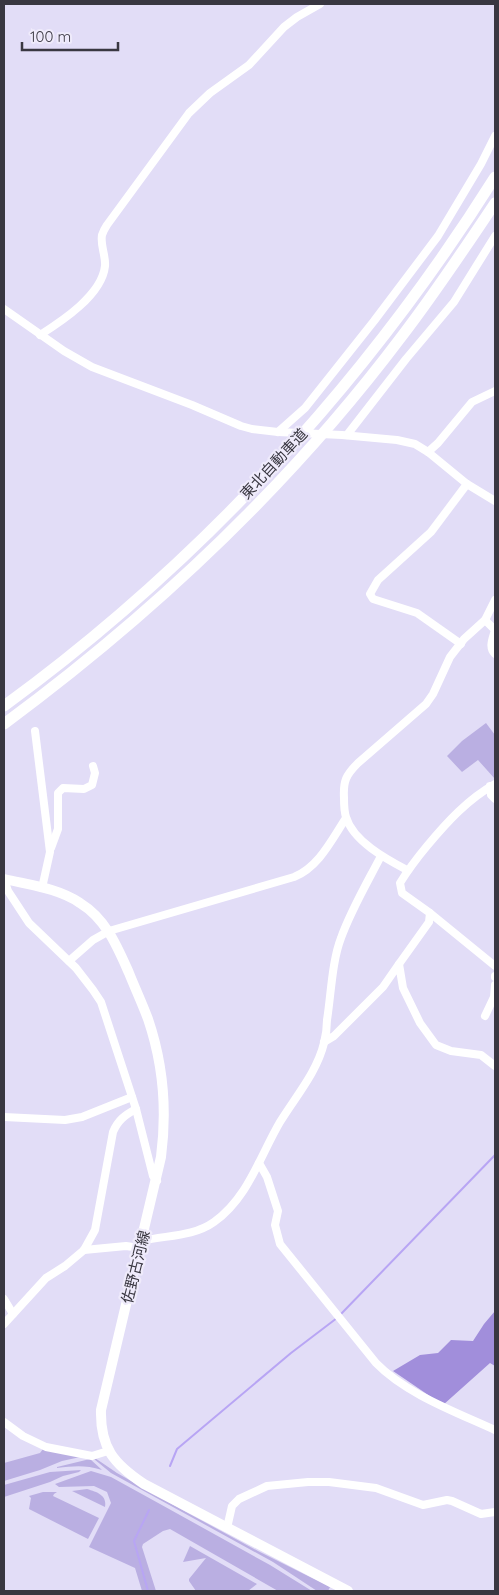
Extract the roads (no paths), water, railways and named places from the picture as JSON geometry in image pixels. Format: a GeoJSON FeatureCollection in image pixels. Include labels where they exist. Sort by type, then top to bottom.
{"type":"FeatureCollection","features":[{"type":"Feature","properties":{"kind":"highway","name":"東北自動車道"},"geometry":{"type":"LineString","coordinates":[[4,706],[81,647],[124,611],[204,538],[270,471],[300,438],[390,329],[495,177]]}},
{"type":"Feature","properties":{"kind":"highway","name":"東北自動車道"},"geometry":{"type":"LineString","coordinates":[[4,724],[132,623],[171,589],[241,522],[317,440],[402,337],[442,282],[495,203]]}},
{"type":"Feature","properties":{"kind":"highway"},"geometry":{"type":"LineString","coordinates":[[442,282],[468,257],[495,217]]}},
{"type":"Feature","properties":{"kind":"main road","name":"佐野古河線"},"geometry":{"type":"LineString","coordinates":[[4,879],[68,896],[94,913],[109,931],[122,957],[148,1019],[159,1062],[163,1091],[164,1125],[161,1158],[102,1410],[102,1434],[108,1451],[123,1470],[144,1484],[348,1591]]}},
{"type":"Feature","properties":{"kind":"street"},"geometry":{"type":"LineString","coordinates":[[40,335],[63,320],[90,296],[101,278],[105,267],[102,240],[106,224],[189,113],[210,93],[249,65],[284,27],[320,4]]}},
{"type":"Feature","properties":{"kind":"street"},"geometry":{"type":"LineString","coordinates":[[282,432],[305,408],[438,236],[481,164],[495,136]]}},
{"type":"Feature","properties":{"kind":"street"},"geometry":{"type":"LineString","coordinates":[[345,435],[454,302],[495,236]]}},
{"type":"Feature","properties":{"kind":"street"},"geometry":{"type":"LineString","coordinates":[[4,309],[81,362],[241,426],[264,431],[345,435],[406,441],[415,444],[428,452],[467,484],[495,501]]}},
{"type":"Feature","properties":{"kind":"street"},"geometry":{"type":"LineString","coordinates":[[428,452],[438,443],[472,402],[495,391]]}},
{"type":"Feature","properties":{"kind":"street"},"geometry":{"type":"LineString","coordinates":[[460,644],[417,613],[373,599],[370,594],[378,580],[431,532],[467,484]]}},
{"type":"Feature","properties":{"kind":"street"},"geometry":{"type":"LineString","coordinates":[[407,870],[381,856],[352,830],[346,818],[344,782],[350,771],[426,704],[433,694],[450,657],[484,620],[495,600]]}},
{"type":"Feature","properties":{"kind":"street"},"geometry":{"type":"LineString","coordinates":[[484,620],[495,630],[491,646],[495,654]]}},
{"type":"Feature","properties":{"kind":"street"},"geometry":{"type":"LineString","coordinates":[[35,731],[50,852]]}},
{"type":"Feature","properties":{"kind":"street"},"geometry":{"type":"LineString","coordinates":[[42,888],[50,852],[58,829],[58,793],[63,788],[84,788],[92,785],[95,773],[93,766]]}},
{"type":"Feature","properties":{"kind":"street"},"geometry":{"type":"LineString","coordinates":[[493,785],[492,795],[495,798]]}},
{"type":"Feature","properties":{"kind":"street"},"geometry":{"type":"LineString","coordinates":[[493,785],[459,810],[407,870],[400,883],[402,892],[495,966]]}},
{"type":"Feature","properties":{"kind":"street"},"geometry":{"type":"LineString","coordinates":[[69,961],[93,940],[109,931],[307,871],[318,860],[346,818]]}},
{"type":"Feature","properties":{"kind":"street"},"geometry":{"type":"LineString","coordinates":[[84,1250],[141,1244],[197,1231],[214,1223],[230,1208],[245,1188],[260,1163],[280,1122],[310,1075],[324,1042],[340,939],[381,856]]}},
{"type":"Feature","properties":{"kind":"street"},"geometry":{"type":"LineString","coordinates":[[4,879],[8,891],[29,923],[84,977],[101,1002],[136,1109],[148,1163],[157,1181]]}},
{"type":"Feature","properties":{"kind":"street"},"geometry":{"type":"LineString","coordinates":[[324,1042],[334,1036],[383,987],[429,922],[430,913]]}},
{"type":"Feature","properties":{"kind":"street"},"geometry":{"type":"LineString","coordinates":[[399,964],[403,988],[420,1023],[436,1045],[451,1051],[481,1055],[495,1066]]}},
{"type":"Feature","properties":{"kind":"street"},"geometry":{"type":"LineString","coordinates":[[485,1016],[494,997],[495,985]]}},
{"type":"Feature","properties":{"kind":"street"},"geometry":{"type":"LineString","coordinates":[[4,1117],[65,1120],[82,1117],[132,1097]]}},
{"type":"Feature","properties":{"kind":"street"},"geometry":{"type":"LineString","coordinates":[[4,1324],[46,1278],[65,1266],[84,1250],[95,1230],[113,1132],[122,1116],[136,1109]]}},
{"type":"Feature","properties":{"kind":"street"},"geometry":{"type":"LineString","coordinates":[[260,1163],[267,1177],[278,1211],[275,1225],[280,1244],[376,1363],[392,1377],[424,1396],[495,1430]]}},
{"type":"Feature","properties":{"kind":"street"},"geometry":{"type":"LineString","coordinates":[[4,1299],[13,1314]]}},
{"type":"Feature","properties":{"kind":"street"},"geometry":{"type":"LineString","coordinates":[[4,1422],[23,1436],[46,1447],[92,1456],[108,1451]]}},
{"type":"Feature","properties":{"kind":"street"},"geometry":{"type":"LineString","coordinates":[[227,1528],[232,1506],[239,1499],[267,1486],[299,1482],[329,1482],[376,1488],[418,1504],[427,1505],[447,1500],[481,1514],[495,1512]]}},
{"type":"Feature","properties":{"kind":"waterway"},"geometry":{"type":"LineString","coordinates":[[341,1314],[495,1155]]}},
{"type":"Feature","properties":{"kind":"waterway"},"geometry":{"type":"LineString","coordinates":[[170,1466],[177,1449],[291,1353],[337,1318]]}},
{"type":"Feature","properties":{"kind":"waterway"},"geometry":{"type":"LineString","coordinates":[[148,1591],[134,1541],[149,1510]]}}]}
